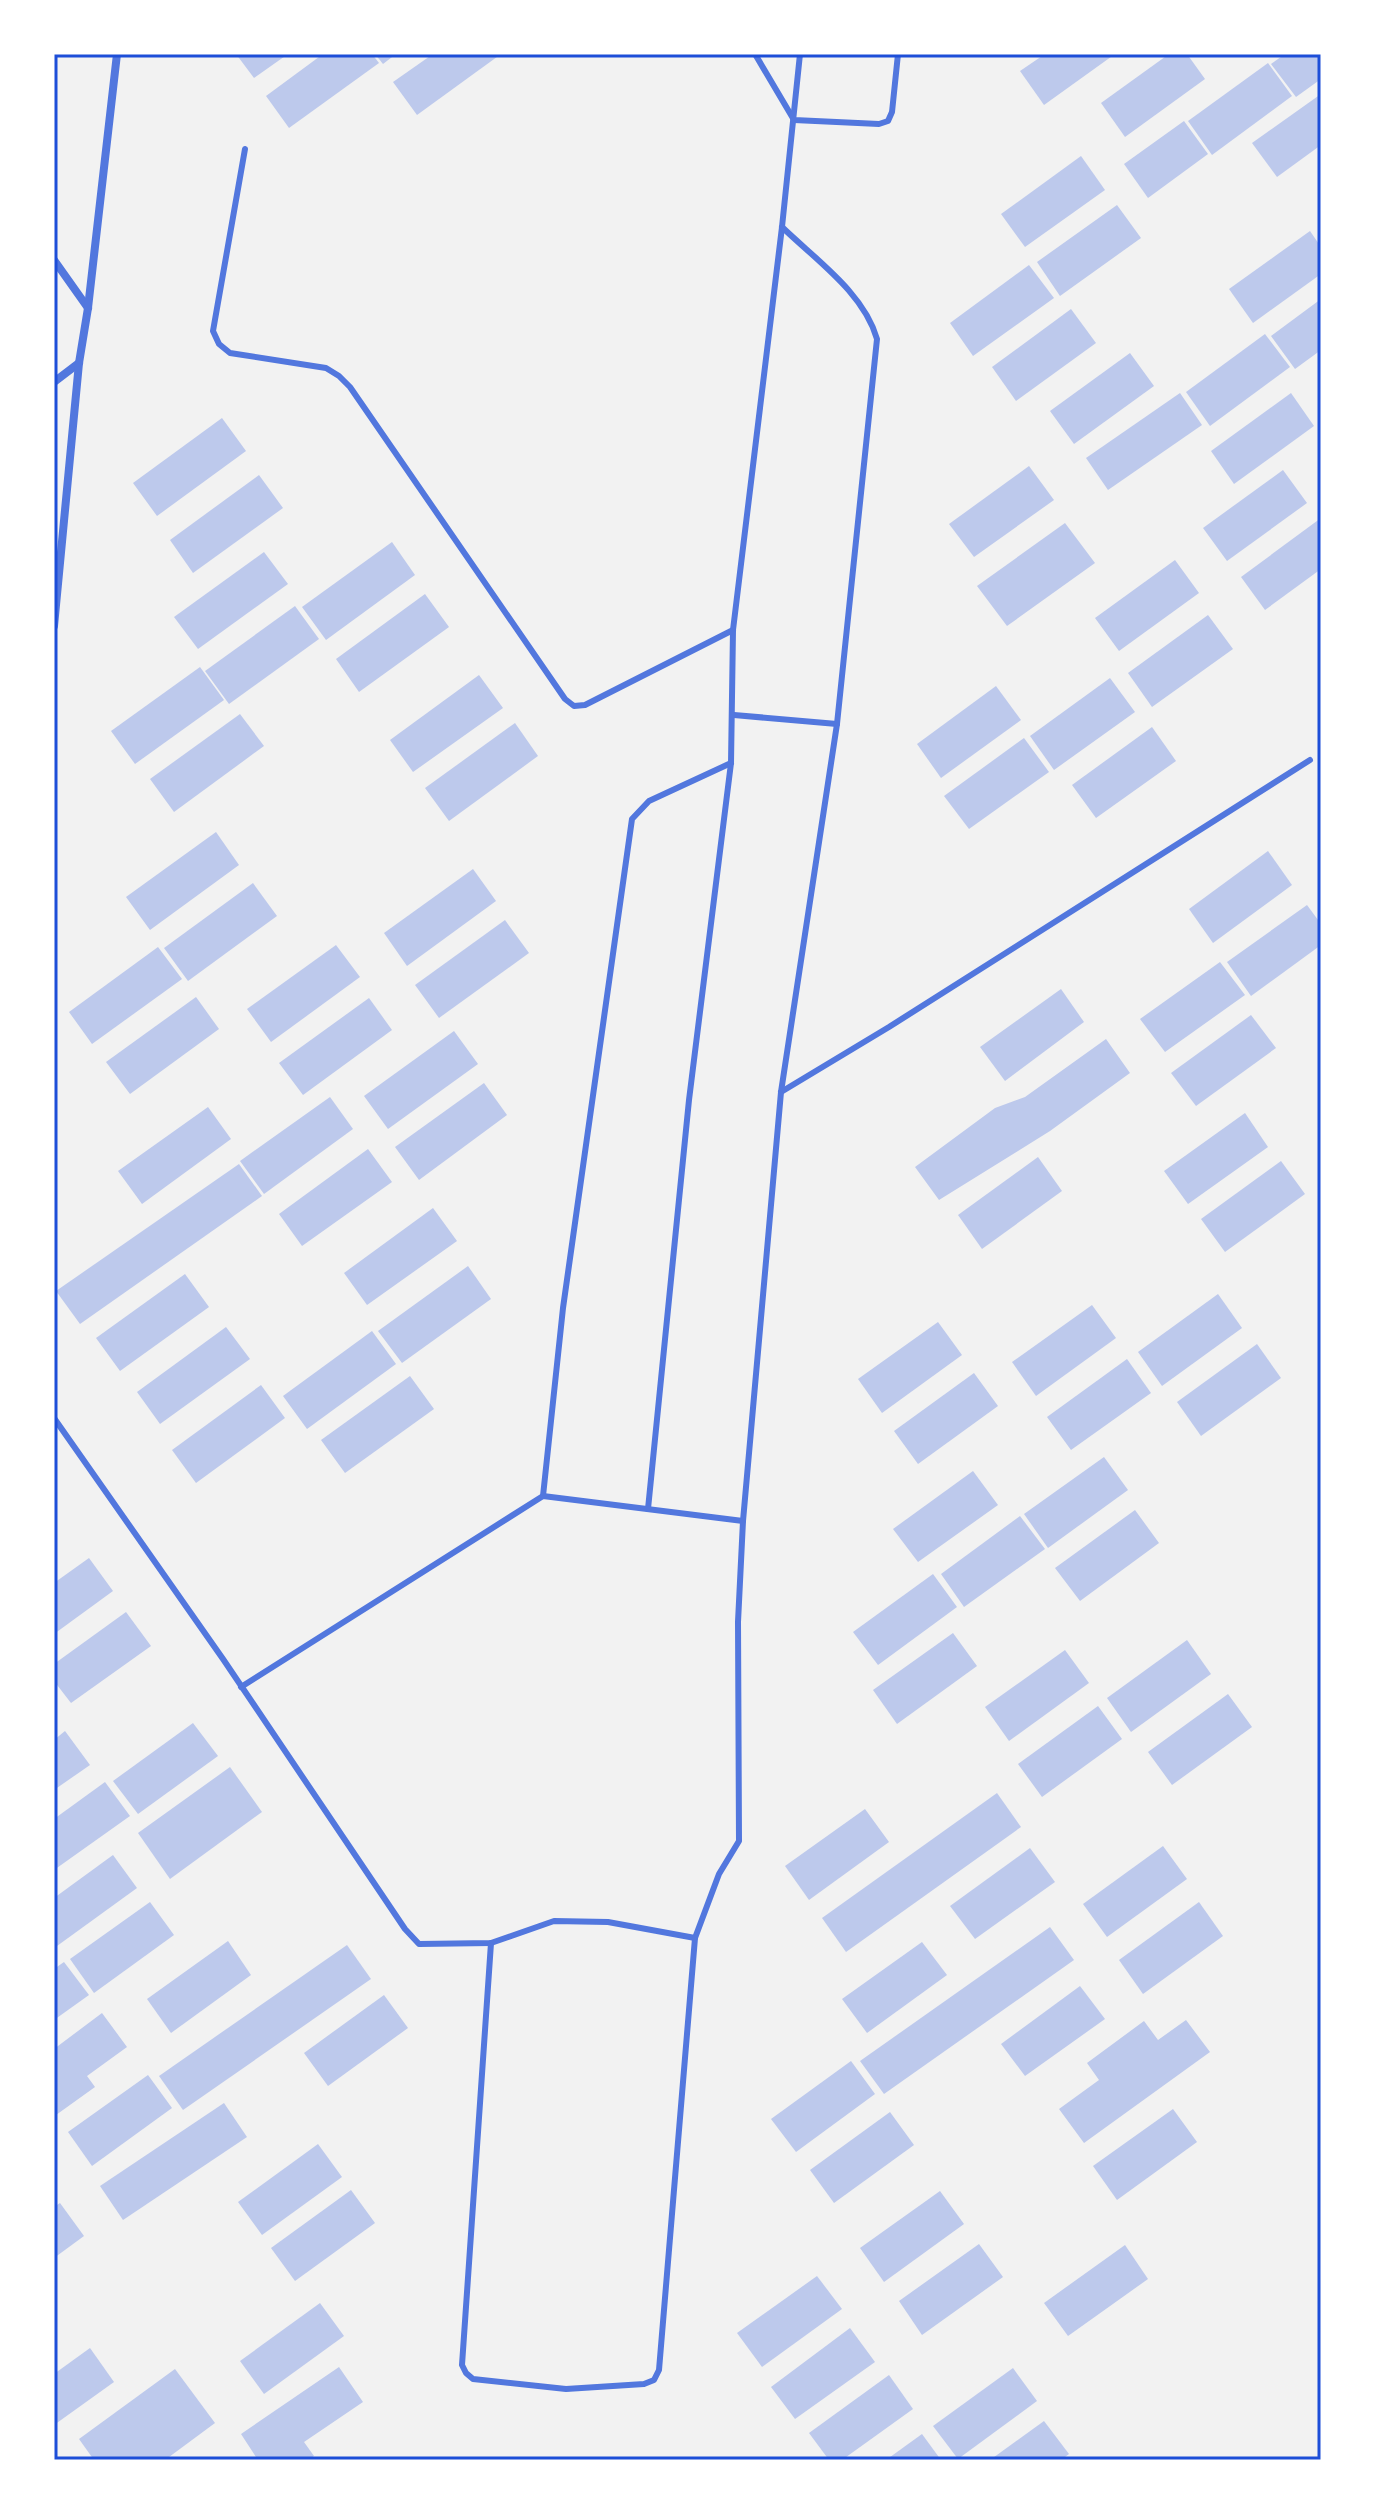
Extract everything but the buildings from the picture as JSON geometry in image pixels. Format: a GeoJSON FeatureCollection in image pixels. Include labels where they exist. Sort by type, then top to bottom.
{"type":"FeatureCollection","features":[{"type":"Feature","properties":{"kind":"street"},"geometry":{"type":"LineString","coordinates":[[54,626],[79,363],[117,54]]}},
{"type":"Feature","properties":{"kind":"street"},"geometry":{"type":"LineString","coordinates":[[54,260],[88,308]]}},
{"type":"Feature","properties":{"kind":"street"},"geometry":{"type":"LineString","coordinates":[[54,382],[79,363]]}},
{"type":"Feature","properties":{"kind":"lane"},"geometry":{"type":"LineString","coordinates":[[755,54],[794,120]]}},
{"type":"Feature","properties":{"kind":"lane"},"geometry":{"type":"LineString","coordinates":[[648,1509],[689,1100],[731,763],[733,630],[800,54]]}},
{"type":"Feature","properties":{"kind":"lane"},"geometry":{"type":"LineString","coordinates":[[794,120],[879,124],[888,121],[892,112],[898,54]]}},
{"type":"Feature","properties":{"kind":"lane"},"geometry":{"type":"LineString","coordinates":[[245,149],[213,331],[219,344],[230,353],[326,368],[350,387],[565,699],[574,706],[585,705],[733,630]]}},
{"type":"Feature","properties":{"kind":"lane"},"geometry":{"type":"LineString","coordinates":[[491,1943],[462,2365],[473,2379],[566,2389],[644,2384],[654,2380],[659,2370],[695,1938],[719,1874],[739,1841],[738,1622],[743,1521],[781,1092],[837,724],[877,339],[872,321],[859,302],[782,227]]}},
{"type":"Feature","properties":{"kind":"lane"},"geometry":{"type":"LineString","coordinates":[[734,715],[837,724]]}},
{"type":"Feature","properties":{"kind":"lane"},"geometry":{"type":"LineString","coordinates":[[781,1092],[1310,760]]}},
{"type":"Feature","properties":{"kind":"lane"},"geometry":{"type":"LineString","coordinates":[[543,1496],[563,1308],[632,819],[649,801],[731,763]]}},
{"type":"Feature","properties":{"kind":"lane"},"geometry":{"type":"LineString","coordinates":[[54,1418],[411,1937],[419,1944],[491,1943],[554,1921],[608,1922],[695,1938]]}},
{"type":"Feature","properties":{"kind":"lane"},"geometry":{"type":"LineString","coordinates":[[241,1687],[543,1496],[743,1521]]}}]}
